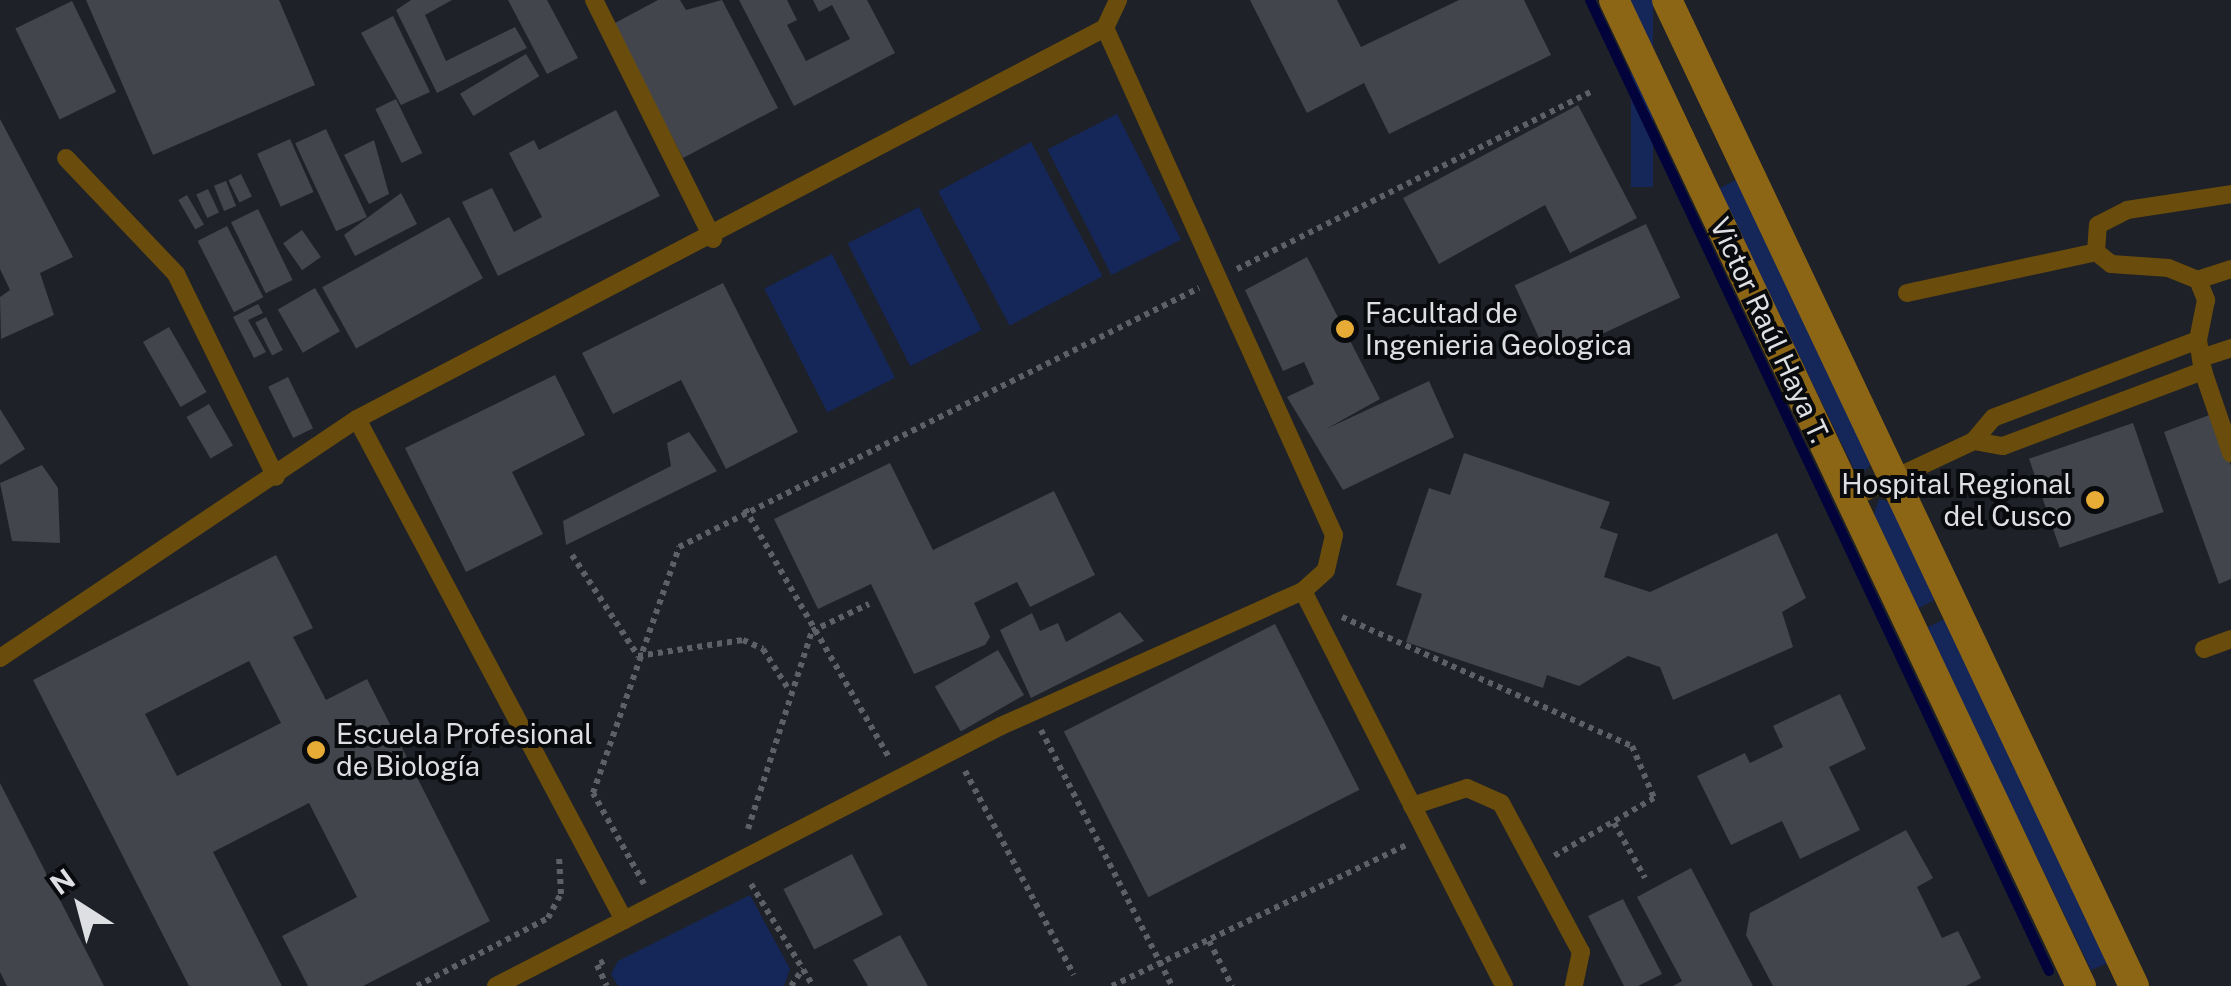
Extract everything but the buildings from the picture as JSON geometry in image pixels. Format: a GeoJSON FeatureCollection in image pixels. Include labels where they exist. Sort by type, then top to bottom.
{"type":"FeatureCollection","features":[{"type":"Feature","properties":{"kind":"street","name":"Victor Raúl Haya T."},"geometry":{"type":"LineString","coordinates":[[1614,0],[2081,986]]}},
{"type":"Feature","properties":{"kind":"street","name":"Victor Raúl Haya T."},"geometry":{"type":"LineString","coordinates":[[1667,0],[2134,986]]}},
{"type":"Feature","properties":{"kind":"lane"},"geometry":{"type":"LineString","coordinates":[[594,0],[714,239]]}},
{"type":"Feature","properties":{"kind":"lane"},"geometry":{"type":"LineString","coordinates":[[0,658],[276,477],[357,419],[714,239],[1105,28],[1118,0]]}},
{"type":"Feature","properties":{"kind":"lane"},"geometry":{"type":"LineString","coordinates":[[496,986],[1001,726],[1303,591],[1326,570],[1334,535],[1105,28]]}},
{"type":"Feature","properties":{"kind":"lane"},"geometry":{"type":"LineString","coordinates":[[66,158],[176,274],[276,477]]}},
{"type":"Feature","properties":{"kind":"lane"},"geometry":{"type":"LineString","coordinates":[[2096,252],[2098,225],[2110,217],[2231,194]]}},
{"type":"Feature","properties":{"kind":"lane"},"geometry":{"type":"LineString","coordinates":[[2096,252],[2111,264],[2169,268],[2198,280],[2231,269]]}},
{"type":"Feature","properties":{"kind":"lane"},"geometry":{"type":"LineString","coordinates":[[1907,293],[2096,252]]}},
{"type":"Feature","properties":{"kind":"lane"},"geometry":{"type":"LineString","coordinates":[[2198,280],[2206,300],[2201,356],[2231,453]]}},
{"type":"Feature","properties":{"kind":"lane"},"geometry":{"type":"LineString","coordinates":[[1850,498],[1974,442],[1993,418],[2231,348]]}},
{"type":"Feature","properties":{"kind":"lane"},"geometry":{"type":"LineString","coordinates":[[1974,442],[2003,446],[2201,356]]}},
{"type":"Feature","properties":{"kind":"lane"},"geometry":{"type":"LineString","coordinates":[[357,419],[624,920]]}},
{"type":"Feature","properties":{"kind":"lane"},"geometry":{"type":"LineString","coordinates":[[1303,591],[1504,986]]}},
{"type":"Feature","properties":{"kind":"lane"},"geometry":{"type":"LineString","coordinates":[[2204,648],[2231,639]]}},
{"type":"Feature","properties":{"kind":"lane"},"geometry":{"type":"LineString","coordinates":[[1412,806],[1467,788],[1492,793],[1581,952],[1574,986]]}},
{"type":"Feature","properties":{"kind":"path"},"geometry":{"type":"LineString","coordinates":[[1222,277],[1590,92]]}},
{"type":"Feature","properties":{"kind":"path"},"geometry":{"type":"LineString","coordinates":[[660,875],[643,884],[592,793],[679,546],[1200,288]]}},
{"type":"Feature","properties":{"kind":"path"},"geometry":{"type":"LineString","coordinates":[[745,510],[890,760]]}},
{"type":"Feature","properties":{"kind":"path"},"geometry":{"type":"LineString","coordinates":[[572,555],[638,656]]}},
{"type":"Feature","properties":{"kind":"path"},"geometry":{"type":"LineString","coordinates":[[730,840],[748,830],[812,631],[869,604]]}},
{"type":"Feature","properties":{"kind":"path"},"geometry":{"type":"LineString","coordinates":[[1337,615],[1624,737],[1656,794],[1535,866]]}},
{"type":"Feature","properties":{"kind":"path"},"geometry":{"type":"LineString","coordinates":[[638,656],[743,640],[763,649],[790,691]]}},
{"type":"Feature","properties":{"kind":"path"},"geometry":{"type":"LineString","coordinates":[[1036,720],[1172,986]]}},
{"type":"Feature","properties":{"kind":"path"},"geometry":{"type":"LineString","coordinates":[[958,757],[1074,976]]}},
{"type":"Feature","properties":{"kind":"path"},"geometry":{"type":"LineString","coordinates":[[1614,822],[1645,878]]}},
{"type":"Feature","properties":{"kind":"path"},"geometry":{"type":"LineString","coordinates":[[1112,986],[1408,844]]}},
{"type":"Feature","properties":{"kind":"path"},"geometry":{"type":"LineString","coordinates":[[417,986],[548,918],[561,894],[557,846]]}},
{"type":"Feature","properties":{"kind":"path"},"geometry":{"type":"LineString","coordinates":[[752,884],[813,986]]}},
{"type":"Feature","properties":{"kind":"path"},"geometry":{"type":"LineString","coordinates":[[1209,941],[1232,986]]}},
{"type":"Feature","properties":{"kind":"path"},"geometry":{"type":"LineString","coordinates":[[597,965],[606,986]]}},
{"type":"Feature","properties":{"kind":"path"},"geometry":{"type":"LineString","coordinates":[[791,986],[803,969]]}},
{"type":"Feature","properties":{"kind":"shaded area"},"geometry":{"type":"Polygon","coordinates":[[[1631,0],[1653,0],[1653,187],[1631,187],[1631,0]]]}},
{"type":"Feature","properties":{"kind":"shaded area"},"geometry":{"type":"Polygon","coordinates":[[[1117,114],[1181,240],[1112,275],[1048,149],[1117,114]]]}},
{"type":"Feature","properties":{"kind":"shaded area"},"geometry":{"type":"Polygon","coordinates":[[[1031,142],[1102,276],[1010,326],[938,191],[1031,142]]]}},
{"type":"Feature","properties":{"kind":"shaded area"},"geometry":{"type":"Polygon","coordinates":[[[1738,179],[1875,460],[1865,471],[1854,469],[1718,189],[1738,179]]]}},
{"type":"Feature","properties":{"kind":"shaded area"},"geometry":{"type":"Polygon","coordinates":[[[919,207],[982,330],[910,366],[848,243],[919,207]]]}},
{"type":"Feature","properties":{"kind":"shaded area"},"geometry":{"type":"Polygon","coordinates":[[[832,254],[895,378],[827,412],[764,289],[832,254]]]}},
{"type":"Feature","properties":{"kind":"shaded area"},"geometry":{"type":"Polygon","coordinates":[[[1879,499],[1897,504],[1940,597],[1917,609],[1873,517],[1879,499]]]}},
{"type":"Feature","properties":{"kind":"shaded area"},"geometry":{"type":"Polygon","coordinates":[[[1949,617],[2110,962],[2091,970],[1926,628],[1949,617]]]}},
{"type":"Feature","properties":{"kind":"shaded area"},"geometry":{"type":"Polygon","coordinates":[[[750,895],[790,969],[784,986],[618,986],[611,974],[618,961],[750,895]]]}},
{"type":"Feature","properties":{"kind":"waterway"},"geometry":{"type":"LineString","coordinates":[[1590,0],[2049,971]]}},
{"type":"Feature","properties":{"kind":"place","name":"Facultad de Ingenieria Geologica"},"geometry":{"type":"Point","coordinates":[1345,329]}},
{"type":"Feature","properties":{"kind":"place","name":"Hospital Regional del Cusco"},"geometry":{"type":"Point","coordinates":[2095,500]}},
{"type":"Feature","properties":{"kind":"place","name":"Escuela Profesional de Biología"},"geometry":{"type":"Point","coordinates":[316,750]}}]}
